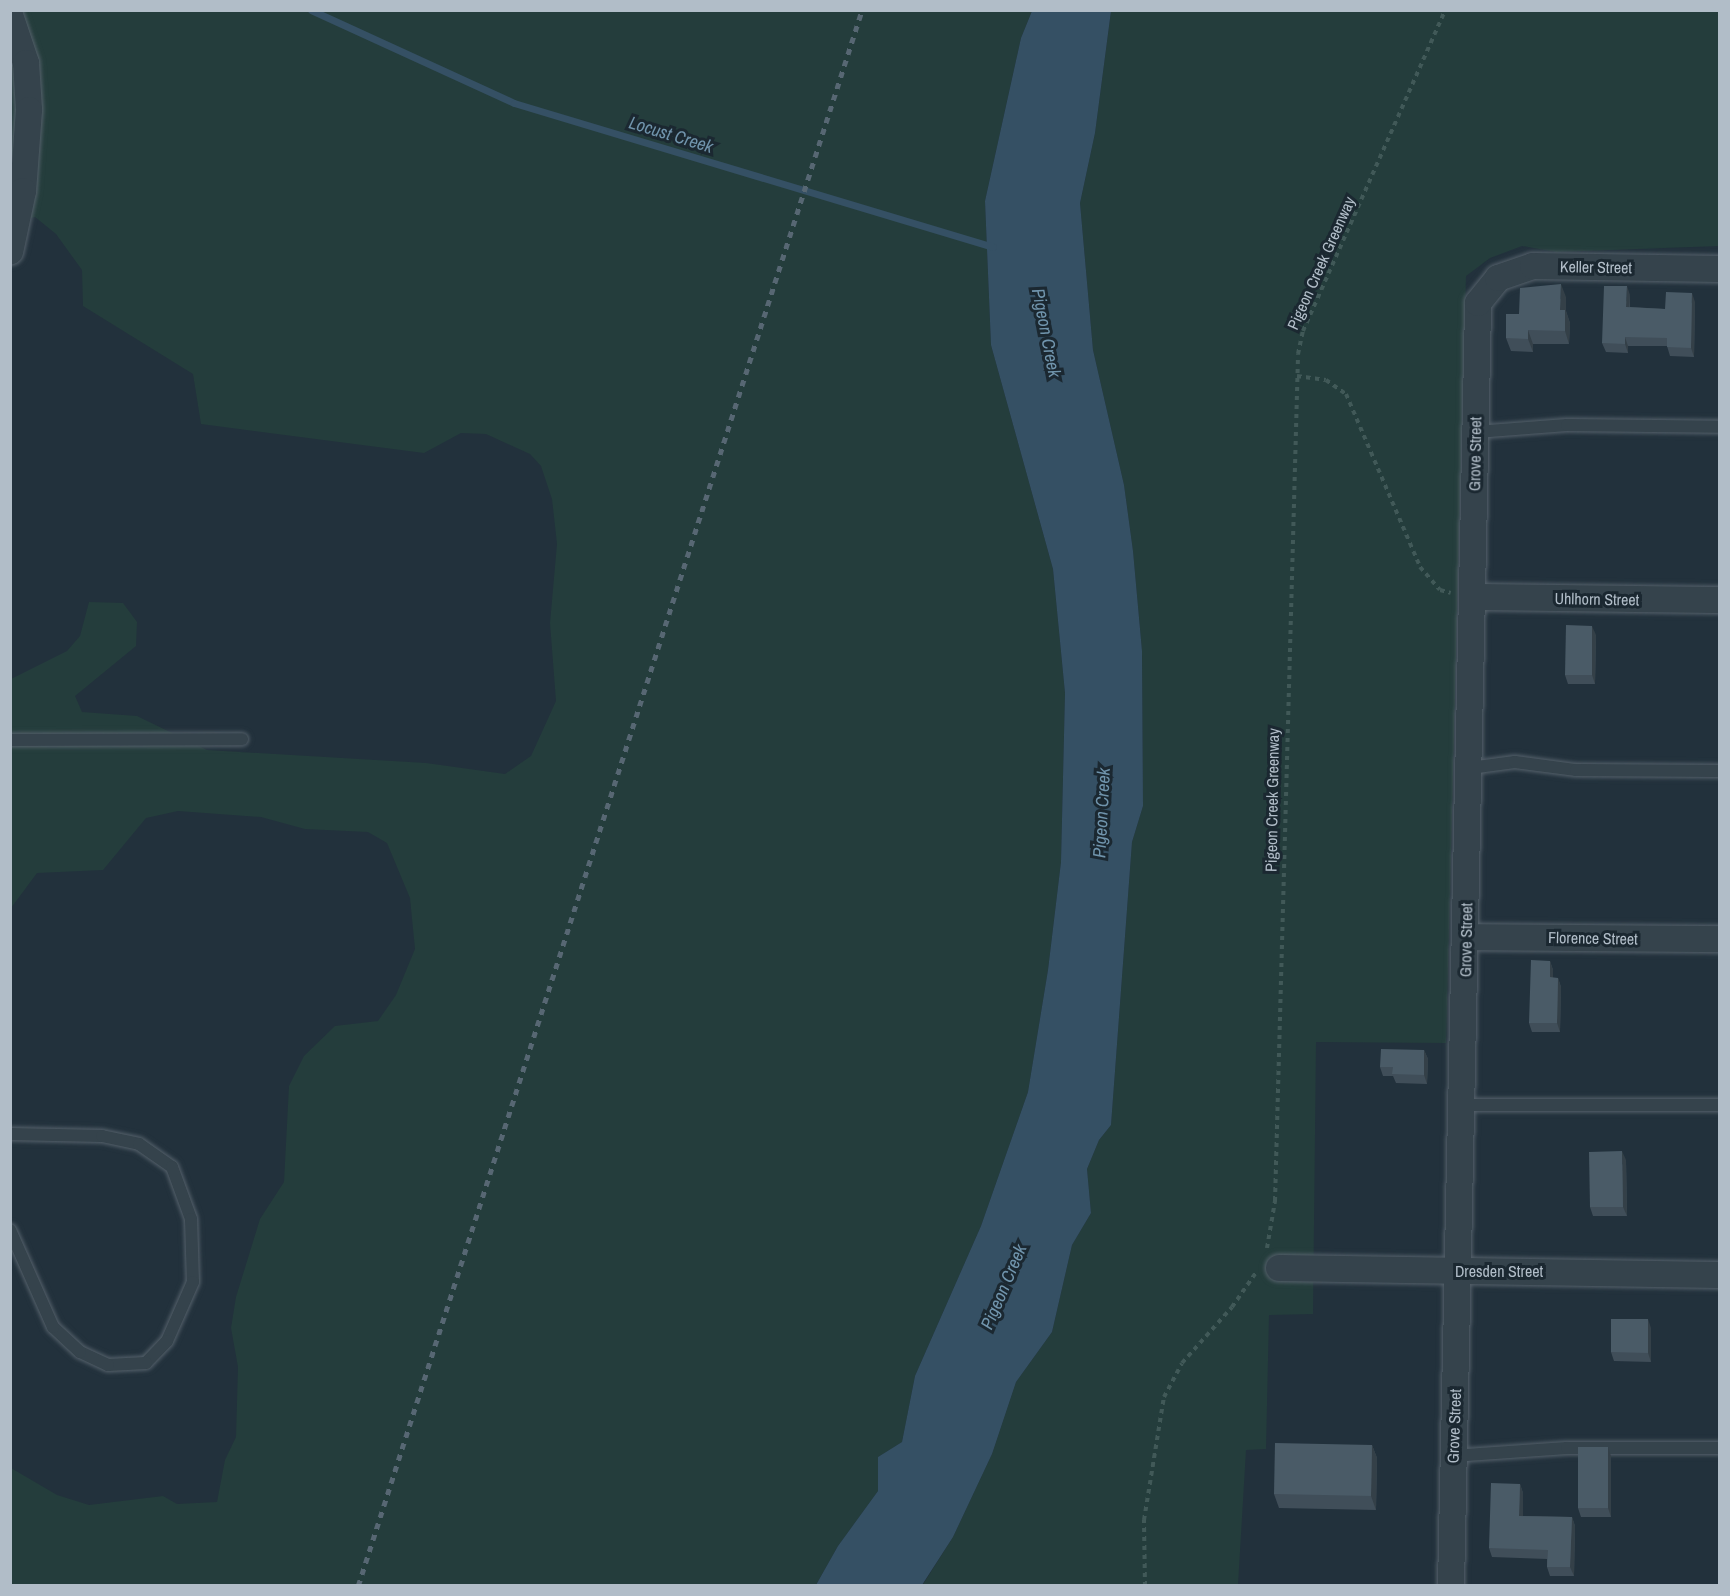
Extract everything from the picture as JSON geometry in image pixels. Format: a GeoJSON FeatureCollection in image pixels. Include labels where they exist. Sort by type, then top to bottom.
{"type":"FeatureCollection","features":[{"type":"Feature","properties":{"kind":"street"},"geometry":{"type":"LineString","coordinates":[[10,15],[26,63],[29,110],[23,191],[10,252]]}},
{"type":"Feature","properties":{"kind":"street","name":"Keller Street"},"geometry":{"type":"LineString","coordinates":[[1482,295],[1498,278],[1533,266],[1719,269]]}},
{"type":"Feature","properties":{"kind":"street","name":"Grove Street"},"geometry":{"type":"LineString","coordinates":[[1451,1586],[1452,1456],[1460,1271],[1478,303],[1482,295]]}},
{"type":"Feature","properties":{"kind":"street","name":"Uhlhorn Street"},"geometry":{"type":"LineString","coordinates":[[1474,597],[1719,600]]}},
{"type":"Feature","properties":{"kind":"street","name":"Florence Street"},"geometry":{"type":"LineString","coordinates":[[1467,937],[1719,939]]}},
{"type":"Feature","properties":{"kind":"street","name":"Dresden Street"},"geometry":{"type":"LineString","coordinates":[[1268,1260],[1460,1271],[1719,1275]]}},
{"type":"Feature","properties":{"kind":"lane"},"geometry":{"type":"LineString","coordinates":[[1476,432],[1567,425],[1719,426]]}},
{"type":"Feature","properties":{"kind":"lane"},"geometry":{"type":"LineString","coordinates":[[10,740],[242,739]]}},
{"type":"Feature","properties":{"kind":"lane"},"geometry":{"type":"LineString","coordinates":[[1470,768],[1515,762],[1576,770],[1719,771]]}},
{"type":"Feature","properties":{"kind":"lane"},"geometry":{"type":"LineString","coordinates":[[1463,1105],[1719,1105]]}},
{"type":"Feature","properties":{"kind":"lane"},"geometry":{"type":"LineString","coordinates":[[10,1134],[102,1136],[139,1144],[172,1167],[191,1219],[193,1282],[167,1341],[146,1363],[108,1365],[80,1352],[53,1327],[10,1230]]}},
{"type":"Feature","properties":{"kind":"lane"},"geometry":{"type":"LineString","coordinates":[[1452,1456],[1567,1448],[1719,1448]]}},
{"type":"Feature","properties":{"kind":"path","name":"Pigeon Creek Greenway"},"geometry":{"type":"LineString","coordinates":[[1146,1586],[1144,1520],[1164,1397],[1182,1363],[1232,1307],[1268,1260],[1275,1201],[1297,376],[1303,331],[1445,10]]}},
{"type":"Feature","properties":{"kind":"path"},"geometry":{"type":"LineString","coordinates":[[1297,376],[1326,380],[1346,394],[1420,567],[1440,591],[1474,597]]}},
{"type":"Feature","properties":{"kind":"green space"},"geometry":{"type":"Polygon","coordinates":[[[11,11],[1032,11],[1021,38],[985,201],[991,345],[1053,569],[1065,693],[1061,862],[1048,970],[1028,1092],[981,1226],[915,1376],[902,1442],[878,1457],[878,1491],[838,1546],[816,1585],[11,1585],[11,1468],[57,1495],[89,1505],[163,1496],[177,1504],[217,1502],[225,1460],[236,1437],[238,1367],[231,1328],[236,1297],[260,1219],[284,1182],[289,1086],[304,1056],[335,1026],[378,1021],[396,995],[415,949],[410,898],[387,843],[368,832],[305,829],[261,817],[178,811],[146,818],[103,870],[37,873],[11,908],[11,679],[67,651],[80,636],[89,602],[123,603],[137,622],[136,646],[75,696],[82,712],[137,716],[207,750],[426,763],[505,774],[531,756],[556,701],[550,623],[557,544],[552,499],[541,466],[530,454],[486,434],[461,433],[424,453],[201,424],[193,374],[83,306],[82,270],[56,234],[35,217],[11,223],[11,11]]]}},
{"type":"Feature","properties":{"kind":"green space"},"geometry":{"type":"Polygon","coordinates":[[[1111,11],[1719,11],[1719,246],[1556,252],[1522,246],[1490,258],[1466,276],[1446,1043],[1316,1042],[1313,1314],[1269,1315],[1266,1449],[1246,1450],[1238,1585],[922,1586],[953,1537],[992,1454],[1016,1382],[1052,1332],[1072,1245],[1091,1213],[1087,1169],[1099,1140],[1111,1125],[1132,842],[1143,806],[1142,651],[1133,551],[1124,485],[1093,350],[1080,203],[1095,133],[1111,11]]]}},
{"type":"Feature","properties":{"kind":"water","name":"Pigeon Creek"},"geometry":{"type":"Polygon","coordinates":[[[1032,11],[1111,11],[1095,133],[1080,203],[1093,350],[1124,485],[1133,551],[1142,651],[1143,806],[1132,842],[1111,1125],[1099,1140],[1087,1169],[1091,1213],[1072,1245],[1052,1332],[1016,1382],[992,1454],[953,1537],[922,1585],[816,1585],[838,1546],[878,1491],[878,1457],[902,1442],[915,1376],[981,1226],[1028,1092],[1048,970],[1061,862],[1065,693],[1053,569],[991,345],[985,201],[1021,38],[1032,11]]]}},
{"type":"Feature","properties":{"kind":"building"},"geometry":{"type":"Polygon","coordinates":[[[1561,284],[1560,310],[1565,310],[1565,331],[1528,330],[1528,339],[1506,338],[1506,314],[1519,314],[1520,288],[1561,284]]]}},
{"type":"Feature","properties":{"kind":"building"},"geometry":{"type":"Polygon","coordinates":[[[1604,286],[1627,286],[1626,307],[1665,309],[1666,292],[1692,293],[1691,348],[1667,347],[1667,338],[1625,337],[1625,344],[1602,343],[1604,286]]]}},
{"type":"Feature","properties":{"kind":"building"},"geometry":{"type":"Polygon","coordinates":[[[1566,625],[1592,626],[1592,675],[1565,675],[1566,625]]]}},
{"type":"Feature","properties":{"kind":"building"},"geometry":{"type":"Polygon","coordinates":[[[1531,960],[1550,961],[1550,977],[1558,978],[1557,1023],[1529,1023],[1531,960]]]}},
{"type":"Feature","properties":{"kind":"building"},"geometry":{"type":"Polygon","coordinates":[[[1381,1049],[1424,1050],[1424,1075],[1392,1074],[1393,1067],[1380,1067],[1381,1049]]]}},
{"type":"Feature","properties":{"kind":"building"},"geometry":{"type":"Polygon","coordinates":[[[1622,1151],[1623,1207],[1590,1207],[1589,1152],[1622,1151]]]}},
{"type":"Feature","properties":{"kind":"building"},"geometry":{"type":"Polygon","coordinates":[[[1611,1319],[1648,1319],[1648,1353],[1611,1352],[1611,1319]]]}},
{"type":"Feature","properties":{"kind":"building"},"geometry":{"type":"Polygon","coordinates":[[[1275,1443],[1372,1445],[1371,1496],[1274,1494],[1275,1443]]]}},
{"type":"Feature","properties":{"kind":"building"},"geometry":{"type":"Polygon","coordinates":[[[1578,1447],[1608,1447],[1608,1508],[1578,1508],[1578,1447]]]}},
{"type":"Feature","properties":{"kind":"building"},"geometry":{"type":"Polygon","coordinates":[[[1491,1483],[1520,1484],[1519,1516],[1572,1517],[1570,1567],[1547,1567],[1548,1550],[1489,1548],[1491,1483]]]}},
{"type":"Feature","properties":{"kind":"waterway","name":"Locust Creek"},"geometry":{"type":"LineString","coordinates":[[311,10],[514,103],[993,247]]}},
{"type":"Feature","properties":{"kind":"railway"},"geometry":{"type":"LineString","coordinates":[[358,1586],[862,10]]}}]}
